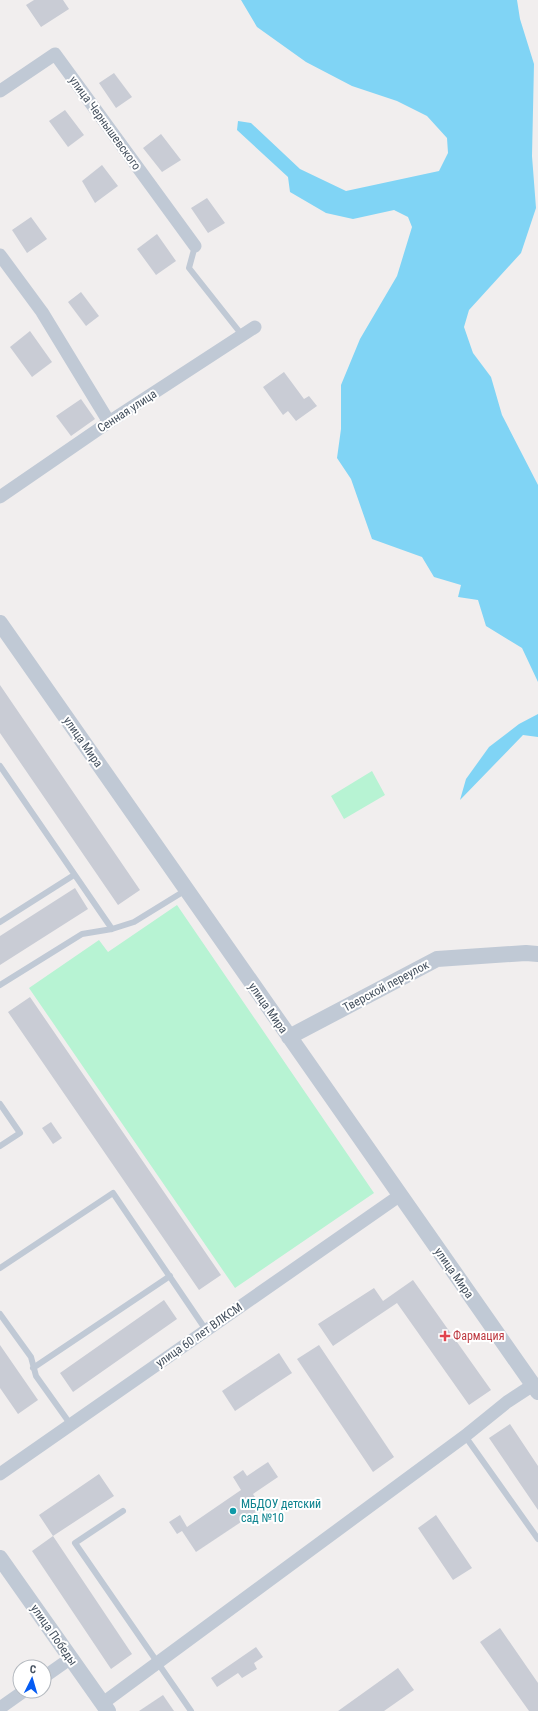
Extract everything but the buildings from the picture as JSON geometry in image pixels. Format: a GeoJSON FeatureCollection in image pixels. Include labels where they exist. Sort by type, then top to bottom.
{"type":"FeatureCollection","features":[{"type":"Feature","properties":{"kind":"street","name":"улица Чернышевского"},"geometry":{"type":"LineString","coordinates":[[0,91],[54,54],[195,246]]}},
{"type":"Feature","properties":{"kind":"street"},"geometry":{"type":"LineString","coordinates":[[0,255],[42,312],[109,422]]}},
{"type":"Feature","properties":{"kind":"street","name":"Сенная улица"},"geometry":{"type":"LineString","coordinates":[[0,496],[109,422],[255,327]]}},
{"type":"Feature","properties":{"kind":"street","name":"улица Мира"},"geometry":{"type":"LineString","coordinates":[[0,623],[399,1196],[536,1386]]}},
{"type":"Feature","properties":{"kind":"street","name":"Тверской переулок"},"geometry":{"type":"LineString","coordinates":[[289,1037],[437,959],[526,953],[538,954]]}},
{"type":"Feature","properties":{"kind":"street","name":"улица 60 лет ВЛКСМ"},"geometry":{"type":"LineString","coordinates":[[0,1474],[399,1196]]}},
{"type":"Feature","properties":{"kind":"street"},"geometry":{"type":"LineString","coordinates":[[106,1707],[157,1663],[465,1436],[507,1402],[536,1386]]}},
{"type":"Feature","properties":{"kind":"street","name":"улица Победы"},"geometry":{"type":"LineString","coordinates":[[0,1558],[106,1707]]}},
{"type":"Feature","properties":{"kind":"street"},"geometry":{"type":"LineString","coordinates":[[52,1671],[71,1658]]}},
{"type":"Feature","properties":{"kind":"street"},"geometry":{"type":"LineString","coordinates":[[0,1708],[13,1699]]}},
{"type":"Feature","properties":{"kind":"lane"},"geometry":{"type":"LineString","coordinates":[[195,246],[189,268],[242,335]]}},
{"type":"Feature","properties":{"kind":"lane"},"geometry":{"type":"LineString","coordinates":[[0,766],[112,929]]}},
{"type":"Feature","properties":{"kind":"lane"},"geometry":{"type":"LineString","coordinates":[[0,922],[74,875]]}},
{"type":"Feature","properties":{"kind":"lane"},"geometry":{"type":"LineString","coordinates":[[0,985],[82,934],[112,929],[134,922],[186,890]]}},
{"type":"Feature","properties":{"kind":"lane"},"geometry":{"type":"LineString","coordinates":[[0,1104],[20,1133],[0,1146]]}},
{"type":"Feature","properties":{"kind":"lane"},"geometry":{"type":"LineString","coordinates":[[0,1268],[113,1193],[206,1330]]}},
{"type":"Feature","properties":{"kind":"lane"},"geometry":{"type":"LineString","coordinates":[[33,1368],[170,1276]]}},
{"type":"Feature","properties":{"kind":"lane"},"geometry":{"type":"LineString","coordinates":[[0,1314],[30,1357],[36,1376],[71,1425]]}},
{"type":"Feature","properties":{"kind":"lane"},"geometry":{"type":"LineString","coordinates":[[465,1436],[538,1539]]}},
{"type":"Feature","properties":{"kind":"lane"},"geometry":{"type":"LineString","coordinates":[[123,1511],[75,1543],[191,1711]]}},
{"type":"Feature","properties":{"kind":"green space"},"geometry":{"type":"Polygon","coordinates":[[[372,771],[385,795],[344,819],[331,796],[372,771]]]}},
{"type":"Feature","properties":{"kind":"green space"},"geometry":{"type":"Polygon","coordinates":[[[177,905],[374,1193],[235,1288],[29,988],[99,940],[108,952],[177,905]]]}},
{"type":"Feature","properties":{"kind":"water"},"geometry":{"type":"Polygon","coordinates":[[[241,0],[517,0],[520,19],[534,64],[532,156],[536,208],[521,253],[469,310],[464,327],[473,353],[491,377],[502,415],[538,485],[538,682],[522,648],[486,626],[478,600],[458,597],[461,585],[434,577],[422,557],[372,539],[351,479],[337,458],[341,429],[341,385],[360,339],[397,276],[412,227],[408,217],[394,210],[353,219],[326,213],[290,192],[288,177],[237,130],[238,121],[251,123],[300,169],[346,191],[439,171],[448,153],[447,138],[427,116],[397,101],[352,86],[306,62],[257,27],[241,0]]]}},
{"type":"Feature","properties":{"kind":"water"},"geometry":{"type":"Polygon","coordinates":[[[538,714],[538,737],[523,735],[460,800],[466,779],[489,747],[519,724],[538,714]]]}},
{"type":"Feature","properties":{"kind":"place","name":"Фармация"},"geometry":{"type":"Point","coordinates":[445,1336]}},
{"type":"Feature","properties":{"kind":"place","name":"МБДОУ детский сад №10"},"geometry":{"type":"Point","coordinates":[233,1511]}}]}
